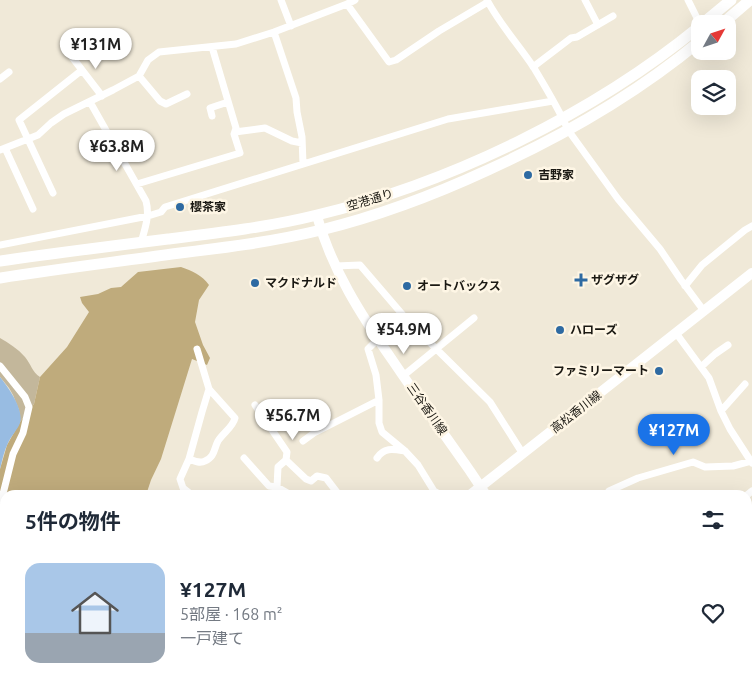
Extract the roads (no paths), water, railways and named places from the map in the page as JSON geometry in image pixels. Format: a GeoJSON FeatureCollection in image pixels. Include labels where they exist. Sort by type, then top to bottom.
{"type":"FeatureCollection","features":[{"type":"Feature","properties":{"kind":"highway","name":"空港通り"},"geometry":{"type":"LineString","coordinates":[[712,15],[731,0]]}},
{"type":"Feature","properties":{"kind":"highway"},"geometry":{"type":"LineString","coordinates":[[732,15],[750,0]]}},
{"type":"Feature","properties":{"kind":"highway","name":"空港通り"},"geometry":{"type":"LineString","coordinates":[[0,262],[59,252],[236,231],[317,216],[381,198],[468,164],[563,118],[655,60],[691,32]]}},
{"type":"Feature","properties":{"kind":"highway","name":"空港通り"},"geometry":{"type":"LineString","coordinates":[[0,278],[240,245],[321,230],[386,211],[437,193],[524,154],[615,102],[691,49]]}},
{"type":"Feature","properties":{"kind":"main road","name":"三谷香川線"},"geometry":{"type":"LineString","coordinates":[[317,216],[342,280],[355,304],[482,490]]}},
{"type":"Feature","properties":{"kind":"main road","name":"高松香川線"},"geometry":{"type":"LineString","coordinates":[[484,490],[523,454],[752,273]]}},
{"type":"Feature","properties":{"kind":"street"},"geometry":{"type":"LineString","coordinates":[[281,0],[291,26]]}},
{"type":"Feature","properties":{"kind":"street"},"geometry":{"type":"LineString","coordinates":[[33,209],[2,149],[38,135],[64,114],[138,76],[148,60],[159,52],[236,44],[291,26],[355,0]]}},
{"type":"Feature","properties":{"kind":"street"},"geometry":{"type":"LineString","coordinates":[[585,0],[598,25]]}},
{"type":"Feature","properties":{"kind":"street"},"geometry":{"type":"LineString","coordinates":[[688,0],[696,15]]}},
{"type":"Feature","properties":{"kind":"street"},"geometry":{"type":"LineString","coordinates":[[347,4],[389,62],[396,60],[488,1],[502,26],[533,68],[563,118],[568,130],[704,311]]}},
{"type":"Feature","properties":{"kind":"street"},"geometry":{"type":"LineString","coordinates":[[533,68],[571,38],[577,37],[613,16]]}},
{"type":"Feature","properties":{"kind":"street"},"geometry":{"type":"LineString","coordinates":[[274,32],[296,98],[303,164]]}},
{"type":"Feature","properties":{"kind":"street"},"geometry":{"type":"LineString","coordinates":[[137,184],[240,153],[234,134],[236,128],[212,48]]}},
{"type":"Feature","properties":{"kind":"street"},"geometry":{"type":"LineString","coordinates":[[72,57],[102,96]]}},
{"type":"Feature","properties":{"kind":"street"},"geometry":{"type":"LineString","coordinates":[[53,193],[20,120],[82,70]]}},
{"type":"Feature","properties":{"kind":"street"},"geometry":{"type":"LineString","coordinates":[[0,79],[9,72]]}},
{"type":"Feature","properties":{"kind":"street"},"geometry":{"type":"LineString","coordinates":[[138,76],[160,101],[166,104],[187,94]]}},
{"type":"Feature","properties":{"kind":"street"},"geometry":{"type":"LineString","coordinates":[[0,245],[148,216],[161,212],[165,207],[448,119],[553,101]]}},
{"type":"Feature","properties":{"kind":"street"},"geometry":{"type":"LineString","coordinates":[[90,102],[146,201],[148,216],[141,243]]}},
{"type":"Feature","properties":{"kind":"street"},"geometry":{"type":"LineString","coordinates":[[212,116],[210,108],[228,102]]}},
{"type":"Feature","properties":{"kind":"street"},"geometry":{"type":"LineString","coordinates":[[235,132],[265,128],[302,144]]}},
{"type":"Feature","properties":{"kind":"street"},"geometry":{"type":"LineString","coordinates":[[685,286],[702,265],[752,226]]}},
{"type":"Feature","properties":{"kind":"street"},"geometry":{"type":"LineString","coordinates":[[336,266],[360,265],[408,321],[490,402],[523,454]]}},
{"type":"Feature","properties":{"kind":"street"},"geometry":{"type":"LineString","coordinates":[[403,376],[474,318]]}},
{"type":"Feature","properties":{"kind":"street"},"geometry":{"type":"LineString","coordinates":[[611,490],[638,478],[693,462],[705,467],[733,466],[752,462],[730,429],[708,378],[676,333]]}},
{"type":"Feature","properties":{"kind":"street"},"geometry":{"type":"LineString","coordinates":[[378,340],[368,349],[376,375],[379,423],[382,432],[405,451],[418,465],[433,490]]}},
{"type":"Feature","properties":{"kind":"street"},"geometry":{"type":"LineString","coordinates":[[701,367],[728,345]]}},
{"type":"Feature","properties":{"kind":"street"},"geometry":{"type":"LineString","coordinates":[[189,460],[206,461],[214,453],[217,443],[234,422],[235,418],[210,389],[197,349]]}},
{"type":"Feature","properties":{"kind":"street"},"geometry":{"type":"LineString","coordinates":[[0,366],[25,397],[29,407],[23,433],[13,454],[4,490]]}},
{"type":"Feature","properties":{"kind":"street"},"geometry":{"type":"LineString","coordinates":[[721,410],[745,384]]}},
{"type":"Feature","properties":{"kind":"street"},"geometry":{"type":"LineString","coordinates":[[186,490],[180,479],[189,460],[210,389]]}},
{"type":"Feature","properties":{"kind":"street"},"geometry":{"type":"LineString","coordinates":[[303,441],[314,433],[379,400]]}},
{"type":"Feature","properties":{"kind":"street"},"geometry":{"type":"LineString","coordinates":[[255,405],[287,452],[286,460],[278,467],[277,487]]}},
{"type":"Feature","properties":{"kind":"street"},"geometry":{"type":"LineString","coordinates":[[377,458],[381,452],[387,450],[405,451]]}},
{"type":"Feature","properties":{"kind":"street"},"geometry":{"type":"LineString","coordinates":[[244,458],[269,486],[282,490]]}},
{"type":"Feature","properties":{"kind":"street"},"geometry":{"type":"LineString","coordinates":[[286,460],[306,479],[311,481],[317,476],[326,478],[335,490]]}},
{"type":"Feature","properties":{"kind":"water"},"geometry":{"type":"Polygon","coordinates":[[[0,377],[18,405],[21,417],[19,425],[9,440],[0,469],[0,377]]]}},
{"type":"Feature","properties":{"kind":"place","name":"吉野家"},"geometry":{"type":"Point","coordinates":[528,175]}},
{"type":"Feature","properties":{"kind":"place","name":"櫻茶家"},"geometry":{"type":"Point","coordinates":[180,207]}},
{"type":"Feature","properties":{"kind":"place","name":"ザグザグ"},"geometry":{"type":"Point","coordinates":[581,280]}},
{"type":"Feature","properties":{"kind":"place","name":"マクドナルド"},"geometry":{"type":"Point","coordinates":[255,283]}},
{"type":"Feature","properties":{"kind":"place","name":"オートバックス"},"geometry":{"type":"Point","coordinates":[407,286]}},
{"type":"Feature","properties":{"kind":"place","name":"ハローズ"},"geometry":{"type":"Point","coordinates":[560,330]}},
{"type":"Feature","properties":{"kind":"place","name":"ファミリーマート"},"geometry":{"type":"Point","coordinates":[659,371]}}]}
